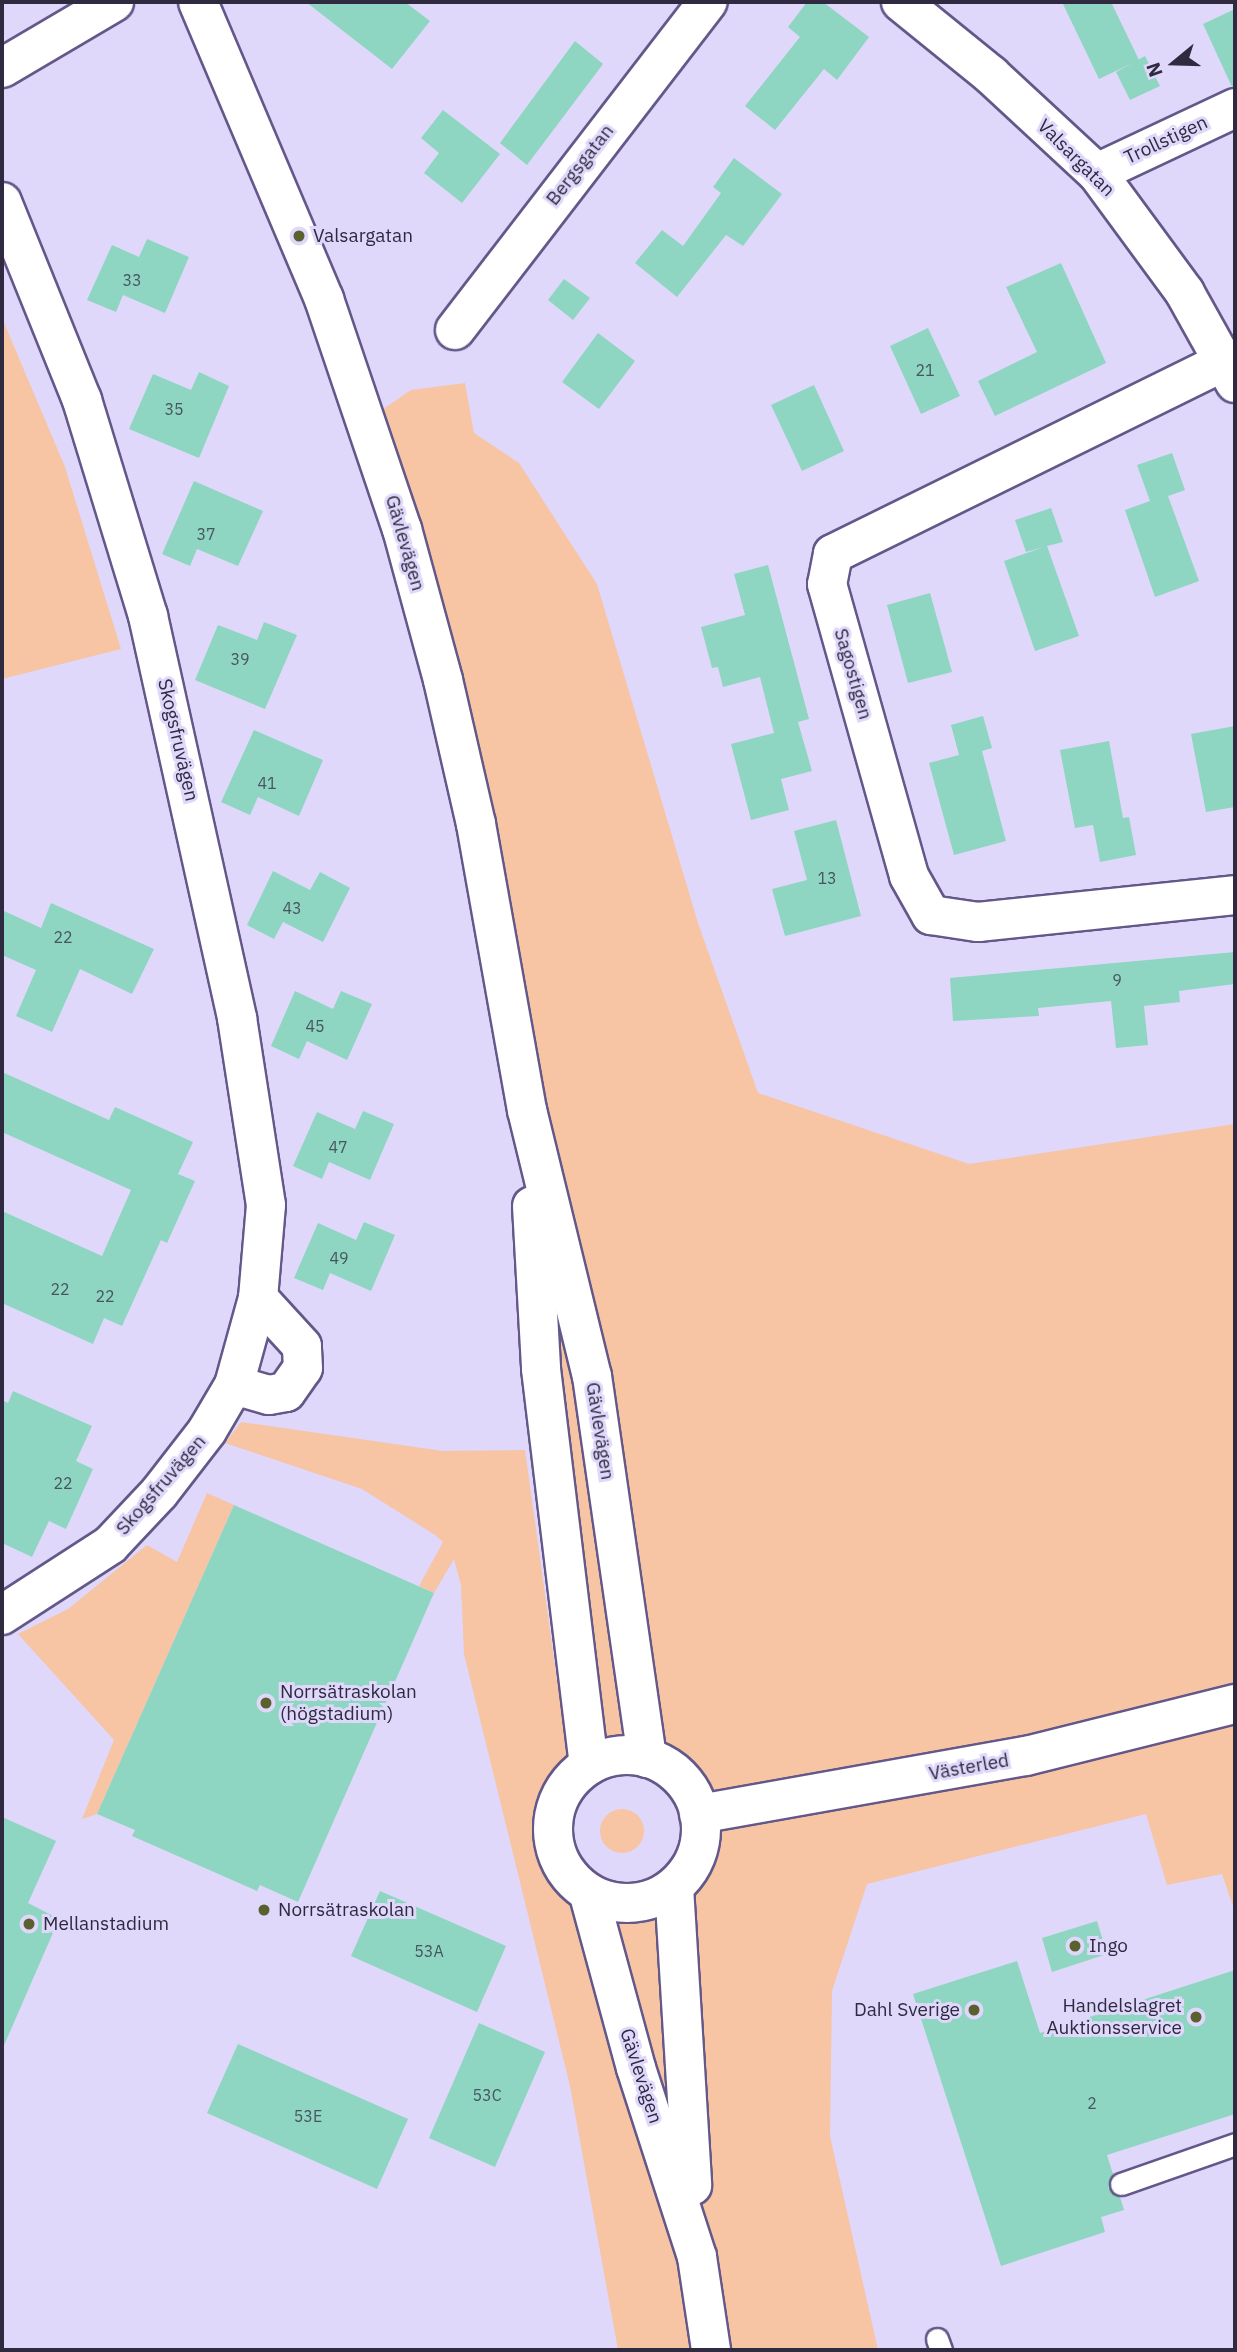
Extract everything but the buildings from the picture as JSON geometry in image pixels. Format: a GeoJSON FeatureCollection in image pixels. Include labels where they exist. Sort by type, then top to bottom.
{"type":"FeatureCollection","features":[{"type":"Feature","properties":{"kind":"street"},"geometry":{"type":"LineString","coordinates":[[2,68],[114,2]]}},
{"type":"Feature","properties":{"kind":"street","name":"Gävlevägen"},"geometry":{"type":"LineString","coordinates":[[198,2],[324,299],[402,529],[471,799],[527,1110],[592,1376],[647,1758]]}},
{"type":"Feature","properties":{"kind":"street","name":"Bergsgatan"},"geometry":{"type":"LineString","coordinates":[[455,330],[708,2]]}},
{"type":"Feature","properties":{"kind":"street","name":"Valsargatan"},"geometry":{"type":"LineString","coordinates":[[901,2],[991,75],[1097,173],[1164,262],[1230,372]]}},
{"type":"Feature","properties":{"kind":"street","name":"Trollstigen"},"geometry":{"type":"LineString","coordinates":[[1097,173],[1235,108]]}},
{"type":"Feature","properties":{"kind":"street","name":"Skogsfruvägen"},"geometry":{"type":"LineString","coordinates":[[2,202],[55,324],[107,471],[166,684],[237,1018],[263,1168],[265,1205],[258,1298],[234,1385],[199,1442],[110,1545],[2,1615]]}},
{"type":"Feature","properties":{"kind":"street","name":"Sagostigen"},"geometry":{"type":"LineString","coordinates":[[1230,372],[832,555],[827,584],[909,876],[931,915],[978,922],[1235,894]]}},
{"type":"Feature","properties":{"kind":"street","name":"Gävlevägen"},"geometry":{"type":"LineString","coordinates":[[527,1110],[541,1369],[589,1765]]}},
{"type":"Feature","properties":{"kind":"street"},"geometry":{"type":"LineString","coordinates":[[234,1385],[269,1395],[286,1392],[303,1368],[302,1346],[258,1298]]}},
{"type":"Feature","properties":{"kind":"street","name":"Västerled"},"geometry":{"type":"LineString","coordinates":[[699,1814],[1026,1756],[1235,1704]]}},
{"type":"Feature","properties":{"kind":"street"},"geometry":{"type":"LineString","coordinates":[[607,1757],[647,1758],[681,1778],[699,1814],[697,1855],[674,1887],[654,1899],[633,1903],[607,1902],[589,1895],[566,1875],[554,1850],[552,1828],[557,1804],[569,1781],[589,1765],[607,1757]]}},
{"type":"Feature","properties":{"kind":"street","name":"Gävlevägen"},"geometry":{"type":"LineString","coordinates":[[674,1887],[696,2257],[711,2350]]}},
{"type":"Feature","properties":{"kind":"street","name":"Gävlevägen"},"geometry":{"type":"LineString","coordinates":[[589,1895],[636,2068],[696,2257]]}},
{"type":"Feature","properties":{"kind":"lane"},"geometry":{"type":"LineString","coordinates":[[1121,2184],[1235,2144]]}},
{"type":"Feature","properties":{"kind":"shaded area"},"geometry":{"type":"Polygon","coordinates":[[[2,318],[65,467],[121,649],[2,679],[2,318]]]}},
{"type":"Feature","properties":{"kind":"shaded area"},"geometry":{"type":"Polygon","coordinates":[[[465,383],[474,433],[519,463],[597,584],[698,923],[758,1093],[969,1164],[1235,1124],[1235,1912],[1222,1874],[1167,1885],[1146,1814],[867,1884],[832,1991],[830,2136],[878,2350],[618,2350],[570,2086],[464,1654],[461,1585],[454,1559],[434,1593],[419,1586],[443,1542],[435,1535],[362,1489],[225,1443],[241,1422],[443,1451],[525,1450],[557,1681],[578,1679],[527,1110],[367,420],[411,390],[465,383]],[[627,1755],[589,1765],[569,1781],[557,1804],[552,1828],[554,1850],[566,1875],[589,1895],[608,1902],[654,1899],[674,1887],[697,1855],[702,1833],[693,1795],[681,1778],[647,1758],[627,1755]]]}},
{"type":"Feature","properties":{"kind":"shaded area"},"geometry":{"type":"Polygon","coordinates":[[[207,1493],[234,1505],[97,1814],[82,1819],[114,1740],[18,1634],[68,1609],[147,1545],[177,1562],[207,1493]]]}},
{"type":"Feature","properties":{"kind":"shaded area"},"geometry":{"type":"Polygon","coordinates":[[[622,1809],[637,1816],[644,1831],[637,1846],[622,1853],[607,1846],[600,1831],[607,1816],[622,1809]]]}},
{"type":"Feature","properties":{"kind":"place","name":"Valsargatan"},"geometry":{"type":"Point","coordinates":[299,236]}},
{"type":"Feature","properties":{"kind":"place","name":"Norrsätraskolan (högstadium)"},"geometry":{"type":"Point","coordinates":[266,1703]}},
{"type":"Feature","properties":{"kind":"place","name":"Norrsätraskolan"},"geometry":{"type":"Point","coordinates":[264,1910]}},
{"type":"Feature","properties":{"kind":"place","name":"Mellanstadium"},"geometry":{"type":"Point","coordinates":[29,1924]}},
{"type":"Feature","properties":{"kind":"place","name":"Ingo"},"geometry":{"type":"Point","coordinates":[1075,1946]}},
{"type":"Feature","properties":{"kind":"place","name":"Dahl Sverige"},"geometry":{"type":"Point","coordinates":[974,2010]}},
{"type":"Feature","properties":{"kind":"place","name":"Handelslagret Auktionsservice"},"geometry":{"type":"Point","coordinates":[1196,2017]}}]}
